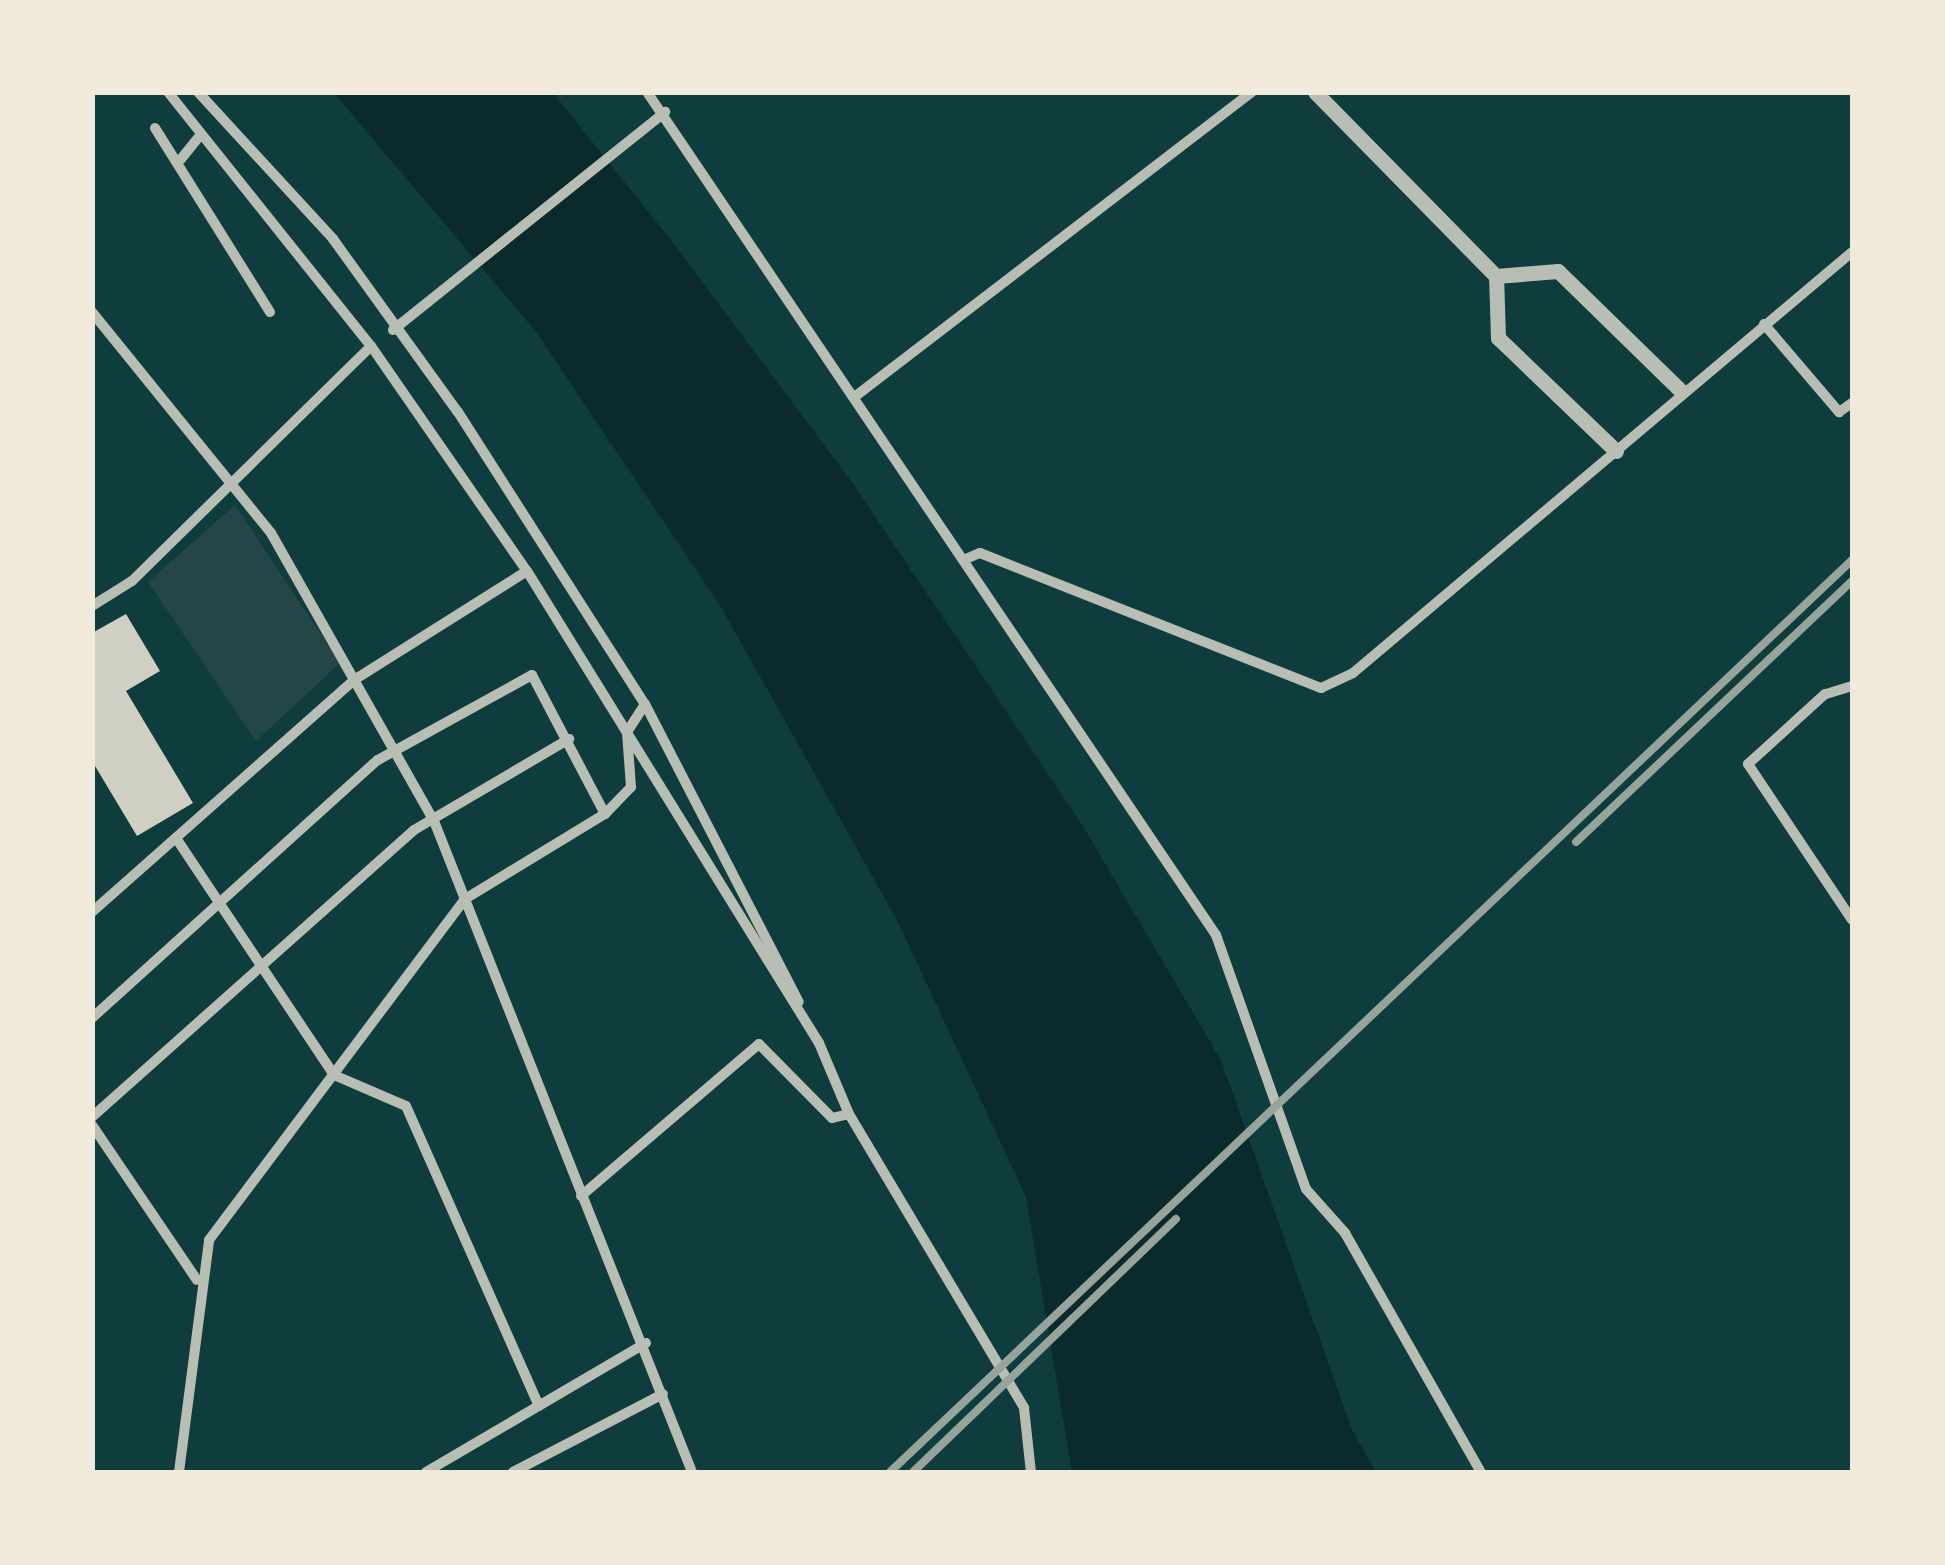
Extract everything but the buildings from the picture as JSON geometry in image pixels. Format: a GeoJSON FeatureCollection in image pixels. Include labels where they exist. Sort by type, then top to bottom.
{"type":"FeatureCollection","features":[{"type":"Feature","properties":{"kind":"street"},"geometry":{"type":"LineString","coordinates":[[168,92],[370,346],[527,571],[818,1044]]}},
{"type":"Feature","properties":{"kind":"street"},"geometry":{"type":"LineString","coordinates":[[198,92],[334,238],[393,330],[458,412],[645,704],[818,1044],[849,1114],[1024,1408],[1031,1472]]}},
{"type":"Feature","properties":{"kind":"street"},"geometry":{"type":"LineString","coordinates":[[648,92],[968,558],[1216,935],[1306,1189],[1345,1232],[1481,1472]]}},
{"type":"Feature","properties":{"kind":"street"},"geometry":{"type":"LineString","coordinates":[[857,395],[1252,92]]}},
{"type":"Feature","properties":{"kind":"street"},"geometry":{"type":"LineString","coordinates":[[1316,92],[1496,276],[1498,338],[1616,451]]}},
{"type":"Feature","properties":{"kind":"street"},"geometry":{"type":"LineString","coordinates":[[393,330],[665,112]]}},
{"type":"Feature","properties":{"kind":"street"},"geometry":{"type":"LineString","coordinates":[[155,128],[181,159],[270,312]]}},
{"type":"Feature","properties":{"kind":"street"},"geometry":{"type":"LineString","coordinates":[[181,159],[201,134]]}},
{"type":"Feature","properties":{"kind":"street"},"geometry":{"type":"LineString","coordinates":[[968,558],[980,553],[1321,688],[1353,673],[1681,392],[1852,252]]}},
{"type":"Feature","properties":{"kind":"street"},"geometry":{"type":"LineString","coordinates":[[1496,276],[1558,271],[1681,392]]}},
{"type":"Feature","properties":{"kind":"street"},"geometry":{"type":"LineString","coordinates":[[92,312],[234,485],[354,680],[434,821],[581,1196],[646,1344],[692,1472]]}},
{"type":"Feature","properties":{"kind":"street"},"geometry":{"type":"LineString","coordinates":[[1764,324],[1839,412],[1852,403]]}},
{"type":"Feature","properties":{"kind":"street"},"geometry":{"type":"LineString","coordinates":[[92,606],[132,581],[234,485],[370,346]]}},
{"type":"Feature","properties":{"kind":"street"},"geometry":{"type":"LineString","coordinates":[[92,912],[354,680],[527,571]]}},
{"type":"Feature","properties":{"kind":"street"},"geometry":{"type":"LineString","coordinates":[[92,1018],[394,751],[532,675],[605,814]]}},
{"type":"Feature","properties":{"kind":"street"},"geometry":{"type":"LineString","coordinates":[[1852,686],[1825,694],[1748,764],[1852,920]]}},
{"type":"Feature","properties":{"kind":"street"},"geometry":{"type":"LineString","coordinates":[[180,1472],[197,1280],[208,1240],[465,900],[605,814],[630,787],[627,732],[645,704]]}},
{"type":"Feature","properties":{"kind":"street"},"geometry":{"type":"LineString","coordinates":[[197,1280],[92,1121],[259,966],[434,821],[569,739]]}},
{"type":"Feature","properties":{"kind":"street"},"geometry":{"type":"LineString","coordinates":[[176,838],[334,1075],[406,1106],[540,1406]]}},
{"type":"Feature","properties":{"kind":"street"},"geometry":{"type":"LineString","coordinates":[[581,1196],[758,1044],[832,1118],[849,1114]]}},
{"type":"Feature","properties":{"kind":"street"},"geometry":{"type":"LineString","coordinates":[[426,1472],[646,1344]]}},
{"type":"Feature","properties":{"kind":"street"},"geometry":{"type":"LineString","coordinates":[[513,1472],[663,1394]]}},
{"type":"Feature","properties":{"kind":"shaded area"},"geometry":{"type":"Polygon","coordinates":[[[334,93],[553,93],[667,235],[854,485],[1081,823],[1221,1060],[1352,1430],[1376,1472],[1072,1472],[1026,1197],[897,920],[722,609],[537,333],[334,93]]]}},
{"type":"Feature","properties":{"kind":"shaded area"},"geometry":{"type":"Polygon","coordinates":[[[235,505],[340,663],[256,741],[148,582],[235,505]]]}},
{"type":"Feature","properties":{"kind":"railway"},"geometry":{"type":"LineString","coordinates":[[890,1472],[1852,560]]}},
{"type":"Feature","properties":{"kind":"railway"},"geometry":{"type":"LineString","coordinates":[[1576,842],[1852,581]]}},
{"type":"Feature","properties":{"kind":"railway"},"geometry":{"type":"LineString","coordinates":[[913,1472],[1176,1219]]}}]}
